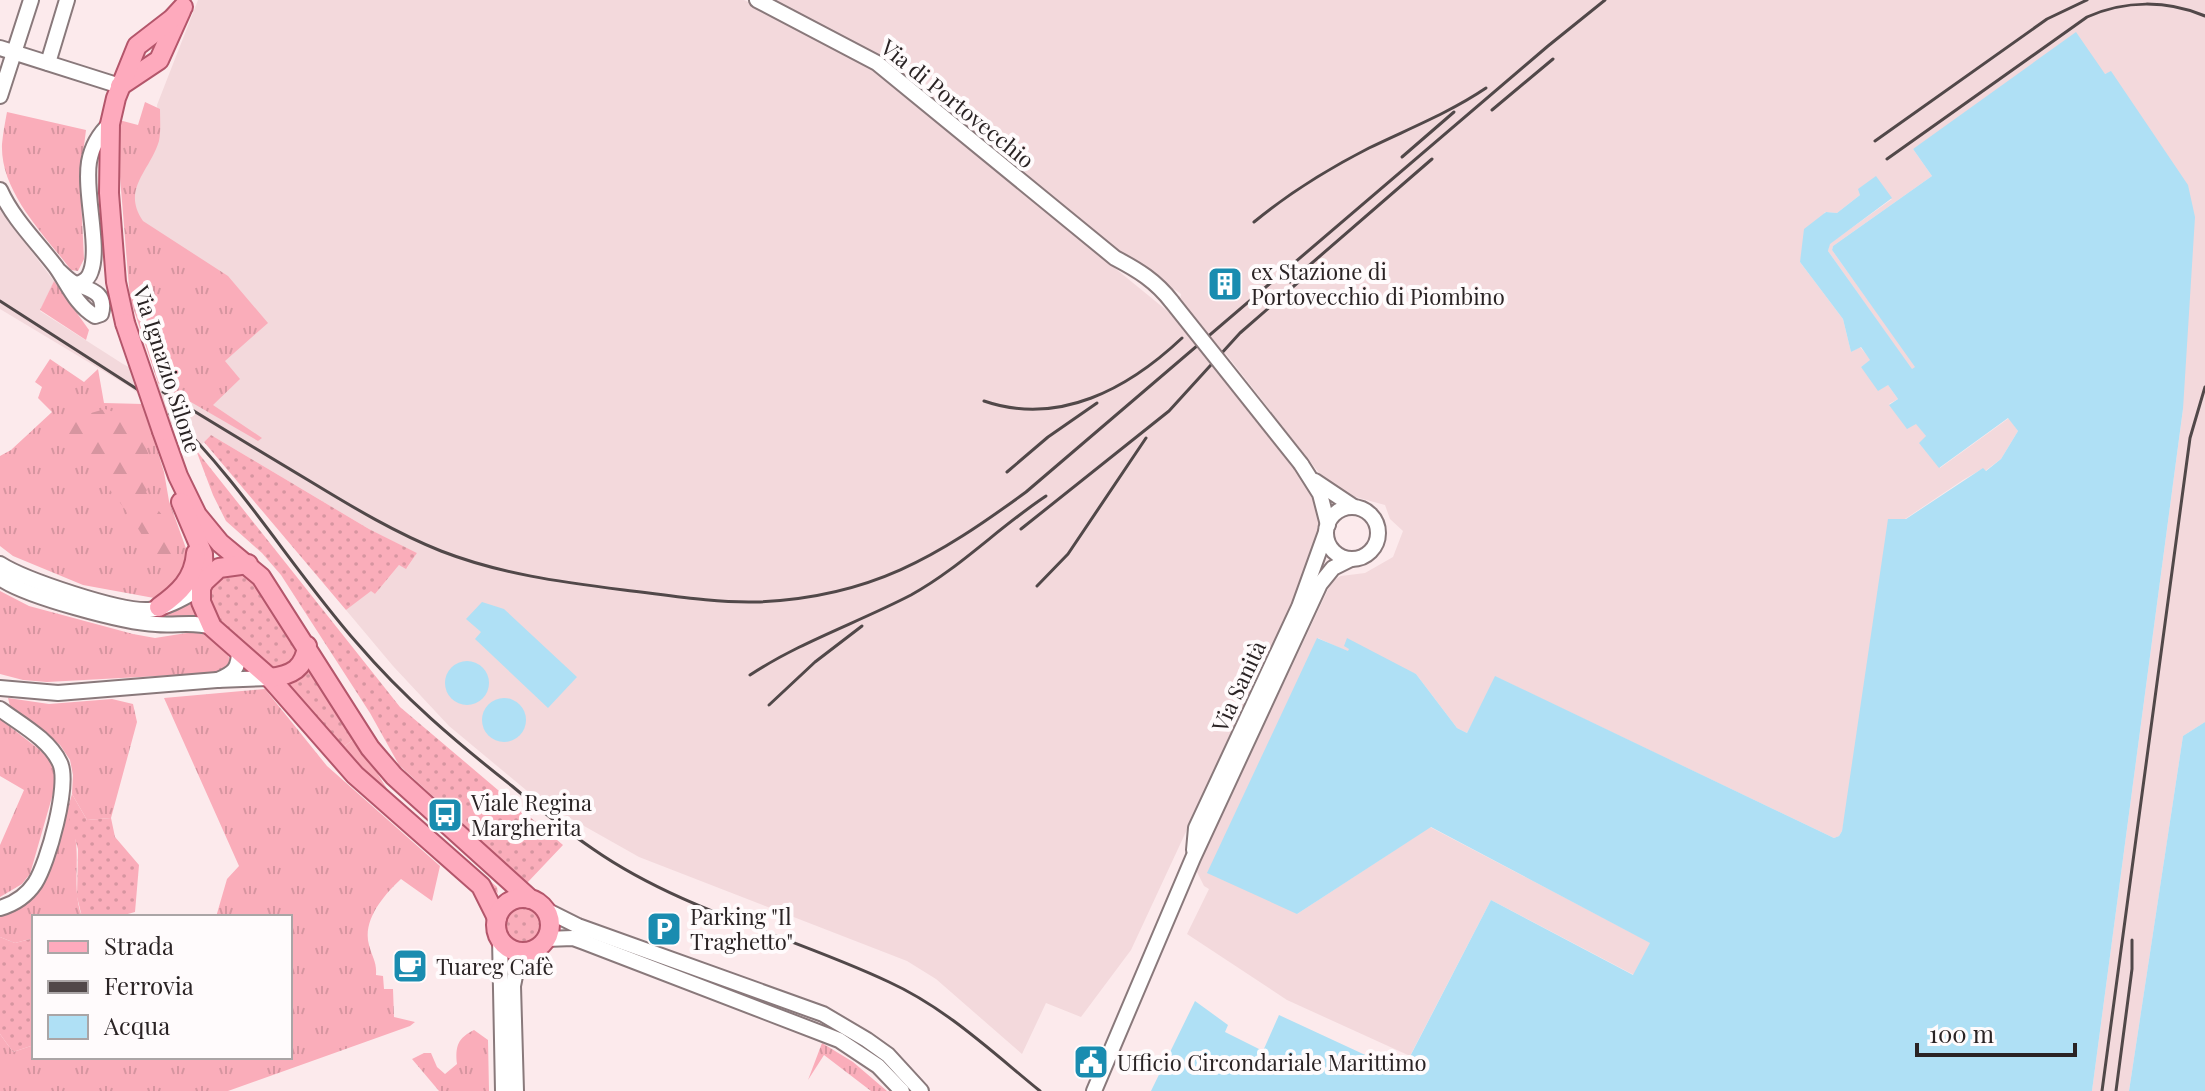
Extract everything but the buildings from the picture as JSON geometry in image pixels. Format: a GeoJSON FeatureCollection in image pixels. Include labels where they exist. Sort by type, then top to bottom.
{"type":"FeatureCollection","features":[{"type":"Feature","properties":{"kind":"main road","name":"Via Ignazio Silone"},"geometry":{"type":"LineString","coordinates":[[184,3],[172,19],[137,46],[120,86],[110,124],[109,193],[116,282],[125,323],[178,476],[204,524],[220,543],[248,564],[272,592],[307,646]]}},
{"type":"Feature","properties":{"kind":"main road"},"geometry":{"type":"LineString","coordinates":[[120,86],[154,65],[167,49],[184,3]]}},
{"type":"Feature","properties":{"kind":"main road"},"geometry":{"type":"LineString","coordinates":[[151,35],[161,40],[167,49]]}},
{"type":"Feature","properties":{"kind":"main road","name":"Via Ignazio Silone"},"geometry":{"type":"LineString","coordinates":[[178,476],[181,502],[203,554],[203,610],[212,627]]}},
{"type":"Feature","properties":{"kind":"main road"},"geometry":{"type":"LineString","coordinates":[[159,607],[181,590],[192,572],[196,553],[190,527]]}},
{"type":"Feature","properties":{"kind":"main road"},"geometry":{"type":"LineString","coordinates":[[202,585],[219,568],[248,564]]}},
{"type":"Feature","properties":{"kind":"main road"},"geometry":{"type":"LineString","coordinates":[[212,627],[270,678],[355,775],[481,886],[497,918],[500,938],[511,949],[535,949],[546,939],[550,930],[546,910],[524,898],[394,776],[370,748],[307,646]]}},
{"type":"Feature","properties":{"kind":"main road"},"geometry":{"type":"LineString","coordinates":[[270,678],[287,676],[301,666],[307,646]]}},
{"type":"Feature","properties":{"kind":"main road"},"geometry":{"type":"LineString","coordinates":[[497,918],[505,905],[524,898]]}},
{"type":"Feature","properties":{"kind":"street"},"geometry":{"type":"LineString","coordinates":[[0,96],[6,50],[31,0]]}},
{"type":"Feature","properties":{"kind":"street"},"geometry":{"type":"LineString","coordinates":[[48,63],[67,0]]}},
{"type":"Feature","properties":{"kind":"street","name":"Via di Portovecchio"},"geometry":{"type":"LineString","coordinates":[[757,0],[877,63],[1119,260],[1132,275],[1172,302],[1312,479],[1324,508],[1327,528]]}},
{"type":"Feature","properties":{"kind":"street"},"geometry":{"type":"LineString","coordinates":[[6,50],[120,86]]}},
{"type":"Feature","properties":{"kind":"street"},"geometry":{"type":"LineString","coordinates":[[78,284],[87,279],[92,265],[87,181],[89,162],[98,136],[110,124]]}},
{"type":"Feature","properties":{"kind":"street"},"geometry":{"type":"LineString","coordinates":[[0,190],[10,210],[58,270],[77,301],[90,313],[99,316],[103,310],[100,297],[92,289],[78,284],[58,270]]}},
{"type":"Feature","properties":{"kind":"street","name":"Via di Portovecchio"},"geometry":{"type":"LineString","coordinates":[[1312,479],[1354,507]]}},
{"type":"Feature","properties":{"kind":"street"},"geometry":{"type":"LineString","coordinates":[[1351,559],[1333,551],[1327,528],[1335,514],[1354,507]]}},
{"type":"Feature","properties":{"kind":"street","name":"Via Sanità"},"geometry":{"type":"LineString","coordinates":[[1094,1091],[1193,858],[1320,584],[1333,568],[1370,553],[1378,535],[1372,516],[1354,507]]}},
{"type":"Feature","properties":{"kind":"street","name":"Via Sanità"},"geometry":{"type":"LineString","coordinates":[[1193,858],[1196,828],[1307,585],[1327,528]]}},
{"type":"Feature","properties":{"kind":"street"},"geometry":{"type":"LineString","coordinates":[[0,564],[34,582],[146,610],[159,607],[202,585]]}},
{"type":"Feature","properties":{"kind":"street"},"geometry":{"type":"LineString","coordinates":[[0,578],[36,595],[123,618],[156,624],[199,623],[212,627]]}},
{"type":"Feature","properties":{"kind":"street"},"geometry":{"type":"LineString","coordinates":[[217,680],[237,669],[239,650]]}},
{"type":"Feature","properties":{"kind":"street"},"geometry":{"type":"LineString","coordinates":[[0,688],[58,693],[270,678]]}},
{"type":"Feature","properties":{"kind":"street"},"geometry":{"type":"LineString","coordinates":[[0,709],[55,753],[65,776],[63,798],[35,882],[22,897],[0,908]]}},
{"type":"Feature","properties":{"kind":"street"},"geometry":{"type":"LineString","coordinates":[[546,910],[578,926],[823,1014],[888,1055],[921,1091]]}},
{"type":"Feature","properties":{"kind":"street"},"geometry":{"type":"LineString","coordinates":[[500,938],[503,1091]]}},
{"type":"Feature","properties":{"kind":"street"},"geometry":{"type":"LineString","coordinates":[[546,939],[573,938],[817,1030],[859,1052],[902,1091]]}},
{"type":"Feature","properties":{"kind":"street"},"geometry":{"type":"LineString","coordinates":[[516,1091],[513,986],[520,951]]}},
{"type":"Feature","properties":{"kind":"shaded area"},"geometry":{"type":"Polygon","coordinates":[[[198,0],[744,0],[817,36],[871,69],[1176,318],[1181,294],[1102,241],[873,52],[771,0],[2205,0],[2205,722],[2183,736],[2129,1091],[2092,1091],[2183,409],[2110,72],[1913,149],[1932,176],[1833,246],[1832,250],[1916,367],[1912,370],[1828,251],[1829,244],[1892,199],[1860,195],[1837,213],[1825,212],[1800,262],[1843,319],[1851,352],[1860,347],[1871,360],[1861,367],[1888,385],[1898,399],[1889,404],[1916,423],[1927,437],[1940,468],[2009,418],[2018,431],[2001,459],[1905,519],[1839,836],[1834,838],[1496,677],[1467,733],[1457,728],[1416,674],[1350,649],[1348,652],[1318,638],[1297,914],[1430,827],[1651,943],[1634,975],[1491,900],[1410,1056],[1287,1000],[1187,934],[1209,889],[1204,886],[1196,870],[1332,581],[1341,576],[1365,573],[1393,557],[1403,531],[1390,519],[1385,505],[1341,493],[1323,478],[1226,354],[1212,366],[1305,483],[1315,502],[1319,516],[1316,552],[1131,950],[1081,1017],[1046,1003],[1022,1054],[936,979],[907,961],[639,857],[538,800],[449,726],[346,610],[371,590],[375,594],[399,565],[407,568],[417,553],[369,529],[211,435],[196,450],[160,412],[130,387],[0,309],[0,210],[54,281],[40,311],[123,364],[158,382],[130,298],[125,182],[159,133],[157,105],[198,0]]]}},
{"type":"Feature","properties":{"kind":"green space"},"geometry":{"type":"Polygon","coordinates":[[[145,102],[160,109],[160,129],[155,152],[136,190],[137,210],[143,221],[228,276],[268,323],[225,361],[240,379],[213,405],[262,438],[258,441],[158,383],[130,298],[120,177],[119,120],[138,125],[145,102]]]}},
{"type":"Feature","properties":{"kind":"green space"},"geometry":{"type":"Polygon","coordinates":[[[7,112],[86,130],[80,178],[84,259],[78,271],[71,270],[37,227],[8,179],[2,144],[7,112]]]}},
{"type":"Feature","properties":{"kind":"green space"},"geometry":{"type":"Polygon","coordinates":[[[54,281],[89,330],[86,340],[40,310],[54,281]]]}},
{"type":"Feature","properties":{"kind":"green space"},"geometry":{"type":"Polygon","coordinates":[[[50,359],[84,382],[98,369],[104,403],[143,404],[164,472],[169,501],[188,554],[183,572],[167,592],[154,598],[83,585],[13,556],[0,546],[0,456],[11,450],[52,412],[38,398],[42,387],[35,382],[50,359]]]}},
{"type":"Feature","properties":{"kind":"green space"},"geometry":{"type":"Polygon","coordinates":[[[105,409],[132,418],[145,445],[151,473],[146,492],[174,536],[173,574],[168,574],[96,472],[81,445],[66,439],[58,429],[70,419],[105,409]]]}},
{"type":"Feature","properties":{"kind":"green space"},"geometry":{"type":"Polygon","coordinates":[[[211,435],[369,529],[417,553],[406,569],[399,565],[375,594],[371,591],[346,610],[204,442],[211,435]]]}},
{"type":"Feature","properties":{"kind":"green space"},"geometry":{"type":"Polygon","coordinates":[[[196,450],[400,707],[563,845],[527,883],[399,765],[370,713],[281,575],[226,521],[196,450]]]}},
{"type":"Feature","properties":{"kind":"green space"},"geometry":{"type":"Polygon","coordinates":[[[244,573],[254,581],[296,647],[294,661],[279,669],[271,666],[214,617],[210,595],[214,586],[221,576],[244,573]]]}},
{"type":"Feature","properties":{"kind":"green space"},"geometry":{"type":"Polygon","coordinates":[[[0,591],[29,606],[133,634],[155,638],[199,631],[226,651],[231,662],[227,670],[214,673],[47,682],[0,674],[0,591]]]}},
{"type":"Feature","properties":{"kind":"green space"},"geometry":{"type":"Polygon","coordinates":[[[192,598],[195,616],[165,620],[146,618],[174,612],[192,598]]]}},
{"type":"Feature","properties":{"kind":"green space"},"geometry":{"type":"Polygon","coordinates":[[[312,666],[355,738],[341,749],[287,684],[305,676],[312,666]]]}},
{"type":"Feature","properties":{"kind":"green space"},"geometry":{"type":"Polygon","coordinates":[[[265,689],[327,766],[440,866],[432,901],[401,879],[382,900],[369,926],[369,945],[376,975],[383,976],[384,989],[393,989],[394,1017],[415,1022],[228,1091],[0,1091],[0,1034],[13,1052],[32,1046],[32,1059],[292,1059],[292,915],[217,915],[227,879],[239,866],[164,698],[265,689]]]}},
{"type":"Feature","properties":{"kind":"green space"},"geometry":{"type":"Polygon","coordinates":[[[8,698],[49,704],[112,699],[133,704],[137,722],[111,818],[87,820],[72,794],[70,760],[60,745],[10,706],[8,698]]]}},
{"type":"Feature","properties":{"kind":"green space"},"geometry":{"type":"Polygon","coordinates":[[[0,719],[50,761],[56,783],[30,874],[22,884],[0,897],[0,845],[24,790],[0,776],[0,719]]]}},
{"type":"Feature","properties":{"kind":"green space"},"geometry":{"type":"Polygon","coordinates":[[[355,738],[391,795],[497,887],[498,893],[368,778],[341,749],[355,738]]]}},
{"type":"Feature","properties":{"kind":"green space"},"geometry":{"type":"Polygon","coordinates":[[[72,794],[87,820],[111,818],[115,837],[139,865],[135,912],[82,915],[77,897],[78,849],[67,811],[72,794]]]}},
{"type":"Feature","properties":{"kind":"green space"},"geometry":{"type":"Polygon","coordinates":[[[67,811],[76,839],[77,891],[81,915],[32,915],[32,939],[15,943],[0,937],[0,916],[17,910],[30,900],[40,889],[53,860],[67,811]]]}},
{"type":"Feature","properties":{"kind":"green space"},"geometry":{"type":"Polygon","coordinates":[[[523,907],[536,912],[541,925],[536,938],[523,943],[510,938],[505,925],[510,912],[523,907]]]}},
{"type":"Feature","properties":{"kind":"green space"},"geometry":{"type":"Polygon","coordinates":[[[0,937],[15,943],[32,939],[32,1046],[13,1052],[0,1034],[0,937]]]}},
{"type":"Feature","properties":{"kind":"green space"},"geometry":{"type":"Polygon","coordinates":[[[474,1030],[488,1040],[489,1091],[439,1091],[412,1059],[431,1053],[437,1067],[445,1074],[457,1064],[457,1047],[461,1040],[474,1030]]]}},
{"type":"Feature","properties":{"kind":"green space"},"geometry":{"type":"Polygon","coordinates":[[[822,1043],[853,1062],[887,1091],[871,1091],[824,1055],[808,1080],[822,1043]]]}},
{"type":"Feature","properties":{"kind":"water"},"geometry":{"type":"Polygon","coordinates":[[[2076,32],[2105,74],[2111,71],[2188,185],[2195,217],[2183,409],[2092,1091],[1151,1091],[1195,1001],[1228,1025],[1225,1032],[1263,1051],[1279,1015],[1402,1072],[1491,900],[1633,975],[1650,943],[1431,827],[1297,914],[1207,873],[1317,638],[1348,651],[1344,646],[1347,638],[1416,674],[1457,728],[1467,733],[1495,676],[1834,838],[1839,836],[1888,519],[1906,519],[1983,468],[1986,471],[2001,459],[2018,431],[2008,418],[1939,468],[1919,443],[1926,436],[1916,424],[1907,429],[1889,405],[1898,399],[1888,385],[1878,391],[1861,367],[1870,360],[1861,347],[1851,352],[1843,319],[1800,262],[1804,229],[1826,212],[1837,213],[1860,195],[1858,189],[1876,176],[1892,198],[1830,244],[1828,251],[1912,369],[1915,367],[1832,250],[1833,246],[1932,176],[1913,149],[2076,32]]]}},
{"type":"Feature","properties":{"kind":"water"},"geometry":{"type":"Polygon","coordinates":[[[482,602],[504,609],[577,677],[548,708],[475,639],[481,632],[466,619],[482,602]]]}},
{"type":"Feature","properties":{"kind":"water"},"geometry":{"type":"Polygon","coordinates":[[[467,661],[482,668],[489,683],[482,698],[467,705],[452,698],[445,683],[452,668],[467,661]]]}},
{"type":"Feature","properties":{"kind":"water"},"geometry":{"type":"Polygon","coordinates":[[[504,698],[520,704],[526,720],[520,736],[504,742],[488,736],[482,720],[488,704],[504,698]]]}},
{"type":"Feature","properties":{"kind":"water"},"geometry":{"type":"Polygon","coordinates":[[[2205,722],[2205,1091],[2129,1091],[2183,736],[2205,722]]]}},
{"type":"Feature","properties":{"kind":"railway"},"geometry":{"type":"LineString","coordinates":[[163,392],[376,520],[441,551],[486,566],[577,584],[723,601],[797,599],[868,583],[932,554],[1026,492],[1605,0]]}},
{"type":"Feature","properties":{"kind":"railway"},"geometry":{"type":"LineString","coordinates":[[1875,141],[2047,19],[2087,0]]}},
{"type":"Feature","properties":{"kind":"railway"},"geometry":{"type":"LineString","coordinates":[[1887,159],[2087,17],[2116,7],[2146,4],[2176,7],[2205,16]]}},
{"type":"Feature","properties":{"kind":"railway"},"geometry":{"type":"LineString","coordinates":[[1492,110],[1553,59]]}},
{"type":"Feature","properties":{"kind":"railway"},"geometry":{"type":"LineString","coordinates":[[1254,222],[1295,191],[1339,164],[1443,113],[1486,88]]}},
{"type":"Feature","properties":{"kind":"railway"},"geometry":{"type":"LineString","coordinates":[[1402,157],[1454,112]]}},
{"type":"Feature","properties":{"kind":"railway"},"geometry":{"type":"LineString","coordinates":[[1290,282],[1432,159]]}},
{"type":"Feature","properties":{"kind":"railway"},"geometry":{"type":"LineString","coordinates":[[1021,529],[1169,411],[1240,333],[1302,279]]}},
{"type":"Feature","properties":{"kind":"railway"},"geometry":{"type":"LineString","coordinates":[[0,301],[140,391]]}},
{"type":"Feature","properties":{"kind":"railway"},"geometry":{"type":"LineString","coordinates":[[984,401],[1012,408],[1066,406],[1116,387],[1139,373],[1182,338]]}},
{"type":"Feature","properties":{"kind":"railway"},"geometry":{"type":"LineString","coordinates":[[2102,1091],[2190,438],[2205,387]]}},
{"type":"Feature","properties":{"kind":"railway"},"geometry":{"type":"LineString","coordinates":[[1007,472],[1048,437],[1097,403]]}},
{"type":"Feature","properties":{"kind":"railway"},"geometry":{"type":"LineString","coordinates":[[170,414],[244,497],[333,615],[375,663],[451,736],[552,819],[627,871],[663,889],[910,993],[968,1032],[1040,1091]]}},
{"type":"Feature","properties":{"kind":"railway"},"geometry":{"type":"LineString","coordinates":[[1037,586],[1068,554],[1146,438]]}},
{"type":"Feature","properties":{"kind":"railway"},"geometry":{"type":"LineString","coordinates":[[750,675],[911,595],[963,560],[1046,496]]}},
{"type":"Feature","properties":{"kind":"railway"},"geometry":{"type":"LineString","coordinates":[[769,705],[815,662],[862,626]]}},
{"type":"Feature","properties":{"kind":"railway"},"geometry":{"type":"LineString","coordinates":[[2116,1091],[2132,969],[2132,940]]}},
{"type":"Feature","properties":{"kind":"place","name":"ex Stazione di Portovecchio di Piombino"},"geometry":{"type":"Point","coordinates":[1225,284]}},
{"type":"Feature","properties":{"kind":"place","name":"Viale Regina Margherita"},"geometry":{"type":"Point","coordinates":[445,815]}},
{"type":"Feature","properties":{"kind":"place","name":"Parking \"Il Traghetto\""},"geometry":{"type":"Point","coordinates":[664,929]}},
{"type":"Feature","properties":{"kind":"place","name":"Tuareg Cafè"},"geometry":{"type":"Point","coordinates":[410,966]}},
{"type":"Feature","properties":{"kind":"place","name":"Ufficio Circondariale Marittimo"},"geometry":{"type":"Point","coordinates":[1091,1062]}}]}
